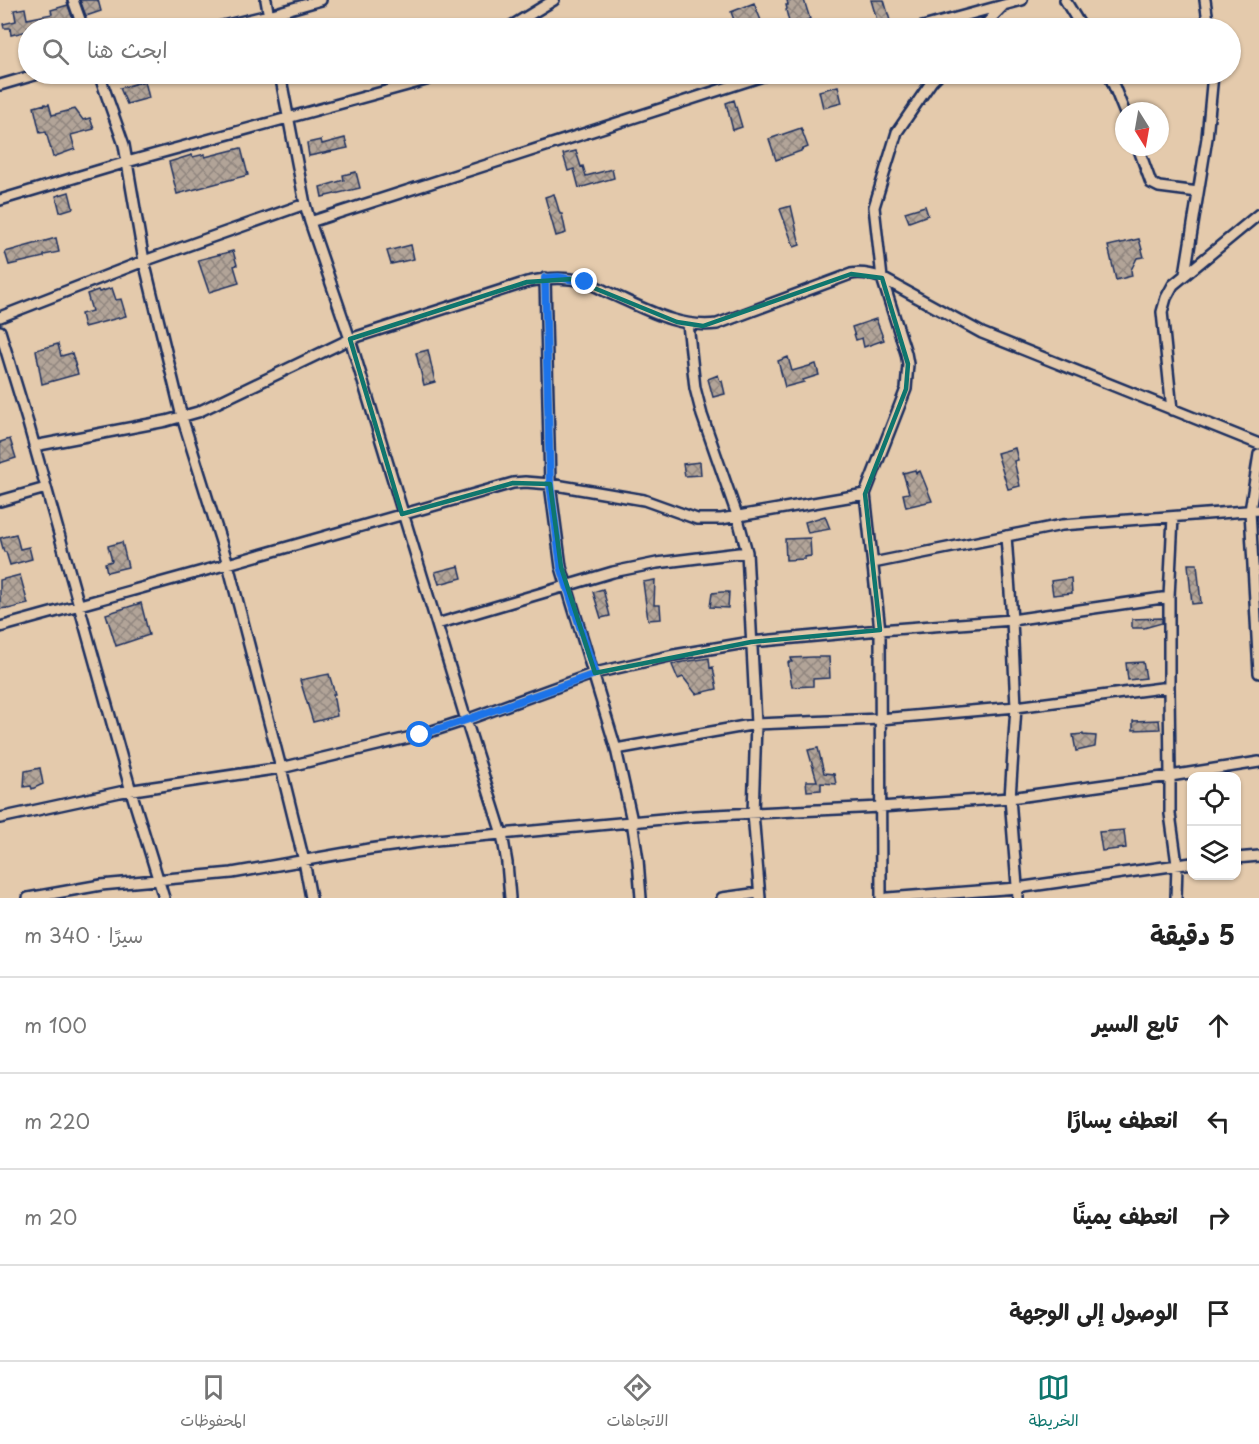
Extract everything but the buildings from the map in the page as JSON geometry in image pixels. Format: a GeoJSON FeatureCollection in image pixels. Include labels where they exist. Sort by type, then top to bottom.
{"type":"FeatureCollection","features":[{"type":"Feature","properties":{"kind":"street"},"geometry":{"type":"LineString","coordinates":[[73,0],[79,18]]}},
{"type":"Feature","properties":{"kind":"street"},"geometry":{"type":"LineString","coordinates":[[266,0],[270,18]]}},
{"type":"Feature","properties":{"kind":"street"},"geometry":{"type":"LineString","coordinates":[[256,18],[321,0]]}},
{"type":"Feature","properties":{"kind":"street"},"geometry":{"type":"LineString","coordinates":[[524,18],[554,0]]}},
{"type":"Feature","properties":{"kind":"street"},"geometry":{"type":"LineString","coordinates":[[956,18],[1022,0]]}},
{"type":"Feature","properties":{"kind":"street"},"geometry":{"type":"LineString","coordinates":[[1065,0],[1077,18]]}},
{"type":"Feature","properties":{"kind":"street"},"geometry":{"type":"LineString","coordinates":[[1205,0],[1208,18]]}},
{"type":"Feature","properties":{"kind":"street"},"geometry":{"type":"LineString","coordinates":[[992,18],[1004,5]]}},
{"type":"Feature","properties":{"kind":"street"},"geometry":{"type":"LineString","coordinates":[[0,85],[18,80]]}},
{"type":"Feature","properties":{"kind":"street"},"geometry":{"type":"LineString","coordinates":[[103,84],[124,145],[144,261],[182,417],[228,564],[281,768],[311,898]]}},
{"type":"Feature","properties":{"kind":"street"},"geometry":{"type":"LineString","coordinates":[[282,84],[310,222],[350,339],[502,834],[510,898]]}},
{"type":"Feature","properties":{"kind":"street"},"geometry":{"type":"LineString","coordinates":[[0,200],[127,162],[411,84]]}},
{"type":"Feature","properties":{"kind":"street"},"geometry":{"type":"LineString","coordinates":[[310,222],[738,84]]}},
{"type":"Feature","properties":{"kind":"street"},"geometry":{"type":"LineString","coordinates":[[881,898],[880,630],[865,494],[906,389],[908,376],[906,353],[882,278],[874,207],[897,132],[930,84]]}},
{"type":"Feature","properties":{"kind":"street"},"geometry":{"type":"LineString","coordinates":[[1113,84],[1120,102]]}},
{"type":"Feature","properties":{"kind":"street"},"geometry":{"type":"LineString","coordinates":[[1185,274],[1212,84]]}},
{"type":"Feature","properties":{"kind":"street"},"geometry":{"type":"LineString","coordinates":[[1141,156],[1151,183],[1159,187],[1198,192]]}},
{"type":"Feature","properties":{"kind":"street"},"geometry":{"type":"LineString","coordinates":[[0,317],[144,261],[305,204]]}},
{"type":"Feature","properties":{"kind":"street"},"geometry":{"type":"LineString","coordinates":[[1172,410],[1162,312],[1166,298],[1173,285],[1185,274],[1259,214]]}},
{"type":"Feature","properties":{"kind":"street"},"geometry":{"type":"LineString","coordinates":[[34,446],[182,417],[216,404],[350,339],[526,282],[545,278],[565,278],[585,282],[666,318],[703,326],[717,324],[851,274],[861,273],[882,278],[972,329],[1259,444]]}},
{"type":"Feature","properties":{"kind":"street"},"geometry":{"type":"LineString","coordinates":[[545,278],[550,484],[561,567],[616,749],[632,821],[641,898]]}},
{"type":"Feature","properties":{"kind":"street"},"geometry":{"type":"LineString","coordinates":[[688,324],[695,388],[747,552],[756,724],[753,813],[760,895],[722,898]]}},
{"type":"Feature","properties":{"kind":"street"},"geometry":{"type":"LineString","coordinates":[[0,331],[131,791],[164,898]]}},
{"type":"Feature","properties":{"kind":"street"},"geometry":{"type":"LineString","coordinates":[[1259,454],[1254,510],[1259,673]]}},
{"type":"Feature","properties":{"kind":"street"},"geometry":{"type":"LineString","coordinates":[[0,627],[513,483],[550,484],[644,500],[697,519],[721,519],[865,494]]}},
{"type":"Feature","properties":{"kind":"street"},"geometry":{"type":"LineString","coordinates":[[0,501],[46,488]]}},
{"type":"Feature","properties":{"kind":"street"},"geometry":{"type":"LineString","coordinates":[[873,563],[1062,525],[1254,510]]}},
{"type":"Feature","properties":{"kind":"street"},"geometry":{"type":"LineString","coordinates":[[1173,517],[1168,687],[1170,814],[1177,864],[1176,898]]}},
{"type":"Feature","properties":{"kind":"street"},"geometry":{"type":"LineString","coordinates":[[1006,536],[1016,707],[1010,798],[1018,898]]}},
{"type":"Feature","properties":{"kind":"street"},"geometry":{"type":"LineString","coordinates":[[437,624],[613,572],[657,563],[747,552]]}},
{"type":"Feature","properties":{"kind":"street"},"geometry":{"type":"LineString","coordinates":[[0,818],[131,791],[281,768],[420,735],[595,674],[674,655],[751,642],[1012,620],[1169,597]]}},
{"type":"Feature","properties":{"kind":"street"},"geometry":{"type":"LineString","coordinates":[[616,749],[756,724],[880,719],[1016,707],[1168,687]]}},
{"type":"Feature","properties":{"kind":"street"},"geometry":{"type":"LineString","coordinates":[[28,898],[101,885],[232,873],[435,840],[695,816],[1010,798],[1259,762]]}},
{"type":"Feature","properties":{"kind":"street"},"geometry":{"type":"LineString","coordinates":[[1241,858],[1259,856]]}},
{"type":"Feature","properties":{"kind":"street"},"geometry":{"type":"LineString","coordinates":[[888,898],[1017,888],[1187,863]]}},
{"type":"Feature","properties":{"kind":"highlighted area"},"geometry":{"type":"Polygon","coordinates":[[[851,274],[882,278],[908,364],[906,389],[865,494],[880,630],[751,642],[595,673],[561,567],[550,484],[513,483],[402,514],[350,339],[527,282],[572,279],[677,322],[703,326],[851,274]]]}},
{"type":"Feature","properties":{"kind":"route"},"geometry":{"type":"LineString","coordinates":[[420,735],[595,674],[561,567],[550,484],[545,278],[558,277],[585,282]]}}]}
